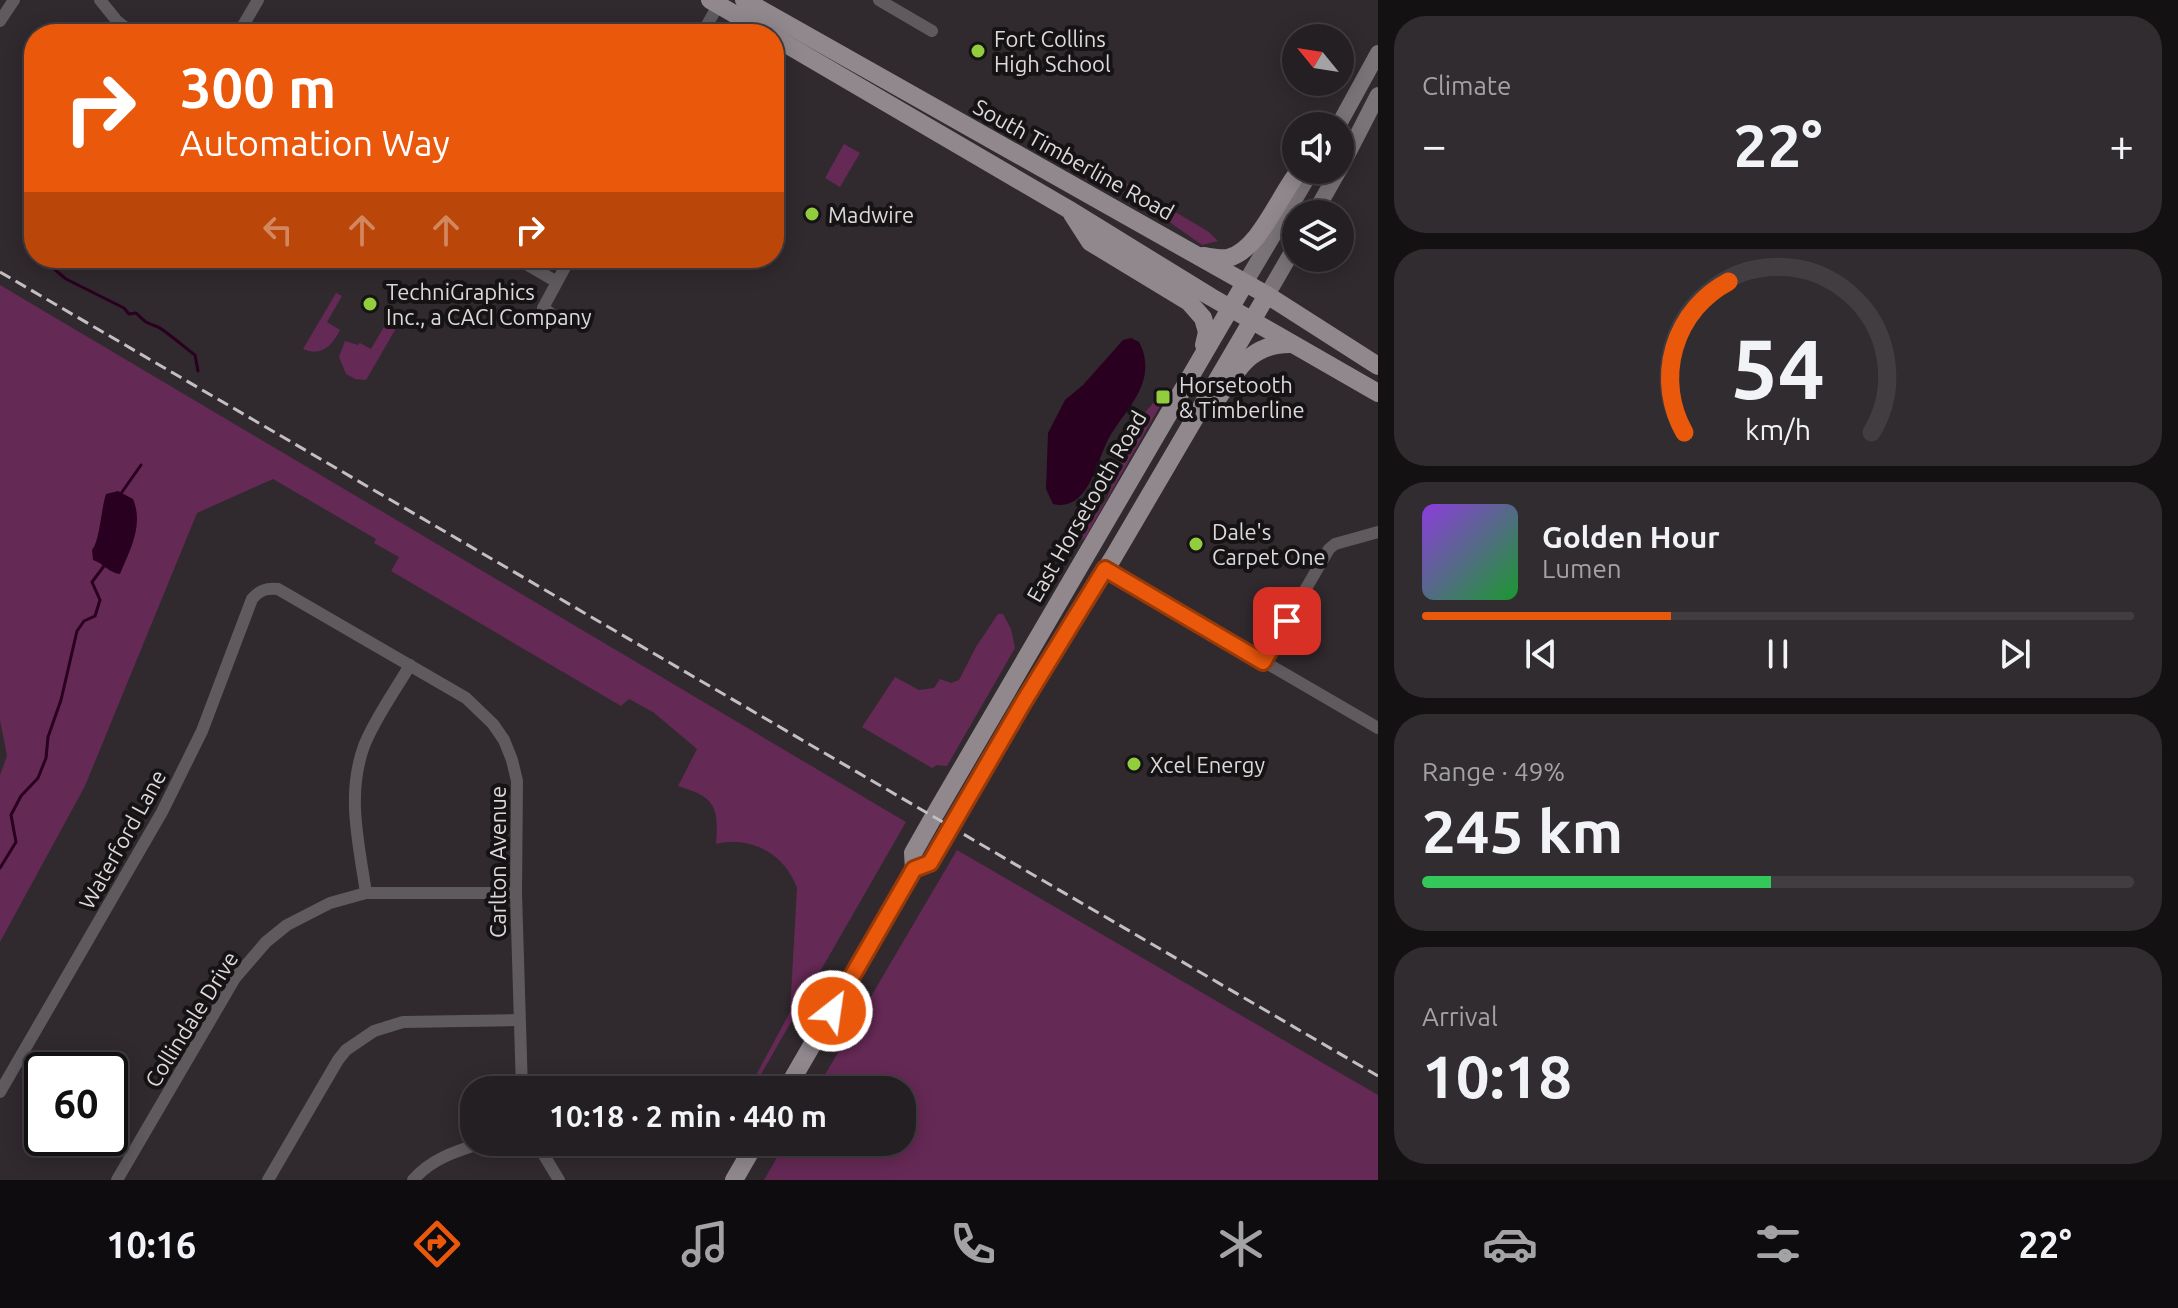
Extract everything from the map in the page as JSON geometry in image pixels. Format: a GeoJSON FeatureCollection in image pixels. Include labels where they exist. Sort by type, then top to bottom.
{"type":"FeatureCollection","features":[{"type":"Feature","properties":{"kind":"main road","name":"South Timberline Road"},"geometry":{"type":"LineString","coordinates":[[744,0],[1267,295],[1378,366]]}},
{"type":"Feature","properties":{"kind":"main road"},"geometry":{"type":"LineString","coordinates":[[716,2],[752,24]]}},
{"type":"Feature","properties":{"kind":"main road","name":"South Timberline Road"},"geometry":{"type":"LineString","coordinates":[[784,43],[1378,393]]}},
{"type":"Feature","properties":{"kind":"main road"},"geometry":{"type":"LineString","coordinates":[[1346,112],[1378,53]]}},
{"type":"Feature","properties":{"kind":"main road"},"geometry":{"type":"LineString","coordinates":[[1354,142],[1378,95]]}},
{"type":"Feature","properties":{"kind":"main road"},"geometry":{"type":"LineString","coordinates":[[1198,256],[1226,258],[1247,245],[1260,232],[1289,184]]}},
{"type":"Feature","properties":{"kind":"main road","name":"East Horsetooth Road"},"geometry":{"type":"LineString","coordinates":[[794,1076],[914,869],[913,853],[1229,307],[1304,184]]}},
{"type":"Feature","properties":{"kind":"main road"},"geometry":{"type":"LineString","coordinates":[[1068,209],[1090,242],[1176,293],[1197,310],[1207,332],[1200,357]]}},
{"type":"Feature","properties":{"kind":"main road","name":"East Horsetooth Road"},"geometry":{"type":"LineString","coordinates":[[914,869],[930,863],[1282,269]]}},
{"type":"Feature","properties":{"kind":"main road"},"geometry":{"type":"LineString","coordinates":[[1159,479],[1254,352],[1275,343],[1292,344]]}},
{"type":"Feature","properties":{"kind":"main road"},"geometry":{"type":"LineString","coordinates":[[734,1180],[748,1156]]}},
{"type":"Feature","properties":{"kind":"street"},"geometry":{"type":"LineString","coordinates":[[0,21],[14,0]]}},
{"type":"Feature","properties":{"kind":"street"},"geometry":{"type":"LineString","coordinates":[[100,0],[121,24]]}},
{"type":"Feature","properties":{"kind":"street"},"geometry":{"type":"LineString","coordinates":[[244,24],[258,0]]}},
{"type":"Feature","properties":{"kind":"street"},"geometry":{"type":"LineString","coordinates":[[879,0],[932,31]]}},
{"type":"Feature","properties":{"kind":"street"},"geometry":{"type":"LineString","coordinates":[[706,24],[716,2]]}},
{"type":"Feature","properties":{"kind":"street"},"geometry":{"type":"LineString","coordinates":[[533,268],[557,282]]}},
{"type":"Feature","properties":{"kind":"street"},"geometry":{"type":"LineString","coordinates":[[550,313],[543,308],[565,268]]}},
{"type":"Feature","properties":{"kind":"street"},"geometry":{"type":"LineString","coordinates":[[1263,662],[1329,549],[1335,544],[1378,532]]}},
{"type":"Feature","properties":{"kind":"street"},"geometry":{"type":"LineString","coordinates":[[1105,569],[1378,728]]}},
{"type":"Feature","properties":{"kind":"street","name":"Carlton Avenue"},"geometry":{"type":"LineString","coordinates":[[257,594],[263,590],[278,589],[466,698],[493,724],[504,740],[517,781],[516,893],[521,1076]]}},
{"type":"Feature","properties":{"kind":"street","name":"Waterford Lane"},"geometry":{"type":"LineString","coordinates":[[0,1092],[169,800],[202,731],[252,599],[257,594]]}},
{"type":"Feature","properties":{"kind":"street"},"geometry":{"type":"LineString","coordinates":[[366,893],[354,815],[358,766],[371,733],[410,665]]}},
{"type":"Feature","properties":{"kind":"street","name":"Collindale Drive"},"geometry":{"type":"LineString","coordinates":[[117,1180],[235,978],[266,942],[308,913],[366,893],[516,893]]}},
{"type":"Feature","properties":{"kind":"street"},"geometry":{"type":"LineString","coordinates":[[268,1180],[338,1060],[359,1039],[403,1022],[519,1020]]}},
{"type":"Feature","properties":{"kind":"street"},"geometry":{"type":"LineString","coordinates":[[413,1180],[442,1157],[460,1151]]}},
{"type":"Feature","properties":{"kind":"street"},"geometry":{"type":"LineString","coordinates":[[544,1156],[559,1180]]}},
{"type":"Feature","properties":{"kind":"shaded area"},"geometry":{"type":"Polygon","coordinates":[[[844,144],[860,153],[840,187],[825,178],[844,144]]]}},
{"type":"Feature","properties":{"kind":"shaded area"},"geometry":{"type":"Polygon","coordinates":[[[1105,173],[1209,232],[1218,241],[1202,245],[1151,209],[1095,176],[1105,173]]]}},
{"type":"Feature","properties":{"kind":"shaded area"},"geometry":{"type":"Polygon","coordinates":[[[0,285],[906,822],[760,1076],[756,1076],[790,1012],[797,888],[784,866],[766,850],[742,843],[716,844],[717,820],[712,805],[700,794],[678,786],[697,749],[653,712],[629,699],[621,706],[391,571],[399,557],[374,543],[376,539],[273,479],[197,513],[85,786],[0,942],[0,775],[7,756],[0,720],[0,285]]]}},
{"type":"Feature","properties":{"kind":"shaded area"},"geometry":{"type":"Polygon","coordinates":[[[336,293],[342,296],[327,322],[340,330],[337,336],[321,351],[303,349],[336,293]]]}},
{"type":"Feature","properties":{"kind":"shaded area"},"geometry":{"type":"Polygon","coordinates":[[[392,313],[402,318],[366,380],[346,374],[339,357],[345,341],[360,343],[371,349],[392,313]]]}},
{"type":"Feature","properties":{"kind":"shaded area"},"geometry":{"type":"Polygon","coordinates":[[[1131,338],[1139,342],[1145,360],[1139,391],[1111,435],[1085,489],[1072,502],[1053,504],[1046,489],[1048,433],[1065,400],[1083,385],[1123,340],[1131,338]]]}},
{"type":"Feature","properties":{"kind":"shaded area"},"geometry":{"type":"Polygon","coordinates":[[[1154,402],[1160,406],[1085,538],[1080,541],[1079,538],[1107,498],[1125,449],[1143,415],[1154,402]]]}},
{"type":"Feature","properties":{"kind":"shaded area"},"geometry":{"type":"Polygon","coordinates":[[[118,491],[133,499],[137,518],[134,537],[120,574],[93,560],[92,550],[106,494],[118,491]]]}},
{"type":"Feature","properties":{"kind":"shaded area"},"geometry":{"type":"Polygon","coordinates":[[[998,614],[1003,614],[1011,629],[1015,648],[947,766],[932,768],[862,727],[895,677],[919,690],[934,688],[940,679],[951,683],[959,680],[998,614]]]}},
{"type":"Feature","properties":{"kind":"shaded area"},"geometry":{"type":"Polygon","coordinates":[[[957,850],[1378,1095],[1378,1180],[764,1180],[778,1156],[916,1156],[916,1076],[824,1076],[957,850]]]}},
{"type":"Feature","properties":{"kind":"waterway"},"geometry":{"type":"LineString","coordinates":[[53,268],[66,279],[124,308],[129,314],[136,313],[165,331],[195,355],[198,371]]}},
{"type":"Feature","properties":{"kind":"waterway"},"geometry":{"type":"LineString","coordinates":[[122,492],[141,465]]}},
{"type":"Feature","properties":{"kind":"waterway"},"geometry":{"type":"LineString","coordinates":[[0,868],[16,842],[11,815],[21,796],[38,778],[46,758],[48,737],[61,700],[77,631],[84,621],[95,616],[100,600],[92,582],[104,566]]}},
{"type":"Feature","properties":{"kind":"railway"},"geometry":{"type":"LineString","coordinates":[[0,272],[1378,1076]]}},
{"type":"Feature","properties":{"kind":"place","name":"Fort Collins High School"},"geometry":{"type":"Point","coordinates":[978,51]}},
{"type":"Feature","properties":{"kind":"place","name":"Madwire"},"geometry":{"type":"Point","coordinates":[812,214]}},
{"type":"Feature","properties":{"kind":"place","name":"TechniGraphics Inc., a CACI Company"},"geometry":{"type":"Point","coordinates":[370,304]}},
{"type":"Feature","properties":{"kind":"place","name":"Horsetooth & Timberline"},"geometry":{"type":"Point","coordinates":[1163,397]}},
{"type":"Feature","properties":{"kind":"place","name":"Dale's Carpet One"},"geometry":{"type":"Point","coordinates":[1196,544]}},
{"type":"Feature","properties":{"kind":"place","name":"Xcel Energy"},"geometry":{"type":"Point","coordinates":[1134,764]}},
{"type":"Feature","properties":{"kind":"route"},"geometry":{"type":"LineString","coordinates":[[832,1011],[914,869],[930,863],[1105,569],[1263,662],[1287,621]]}}]}
